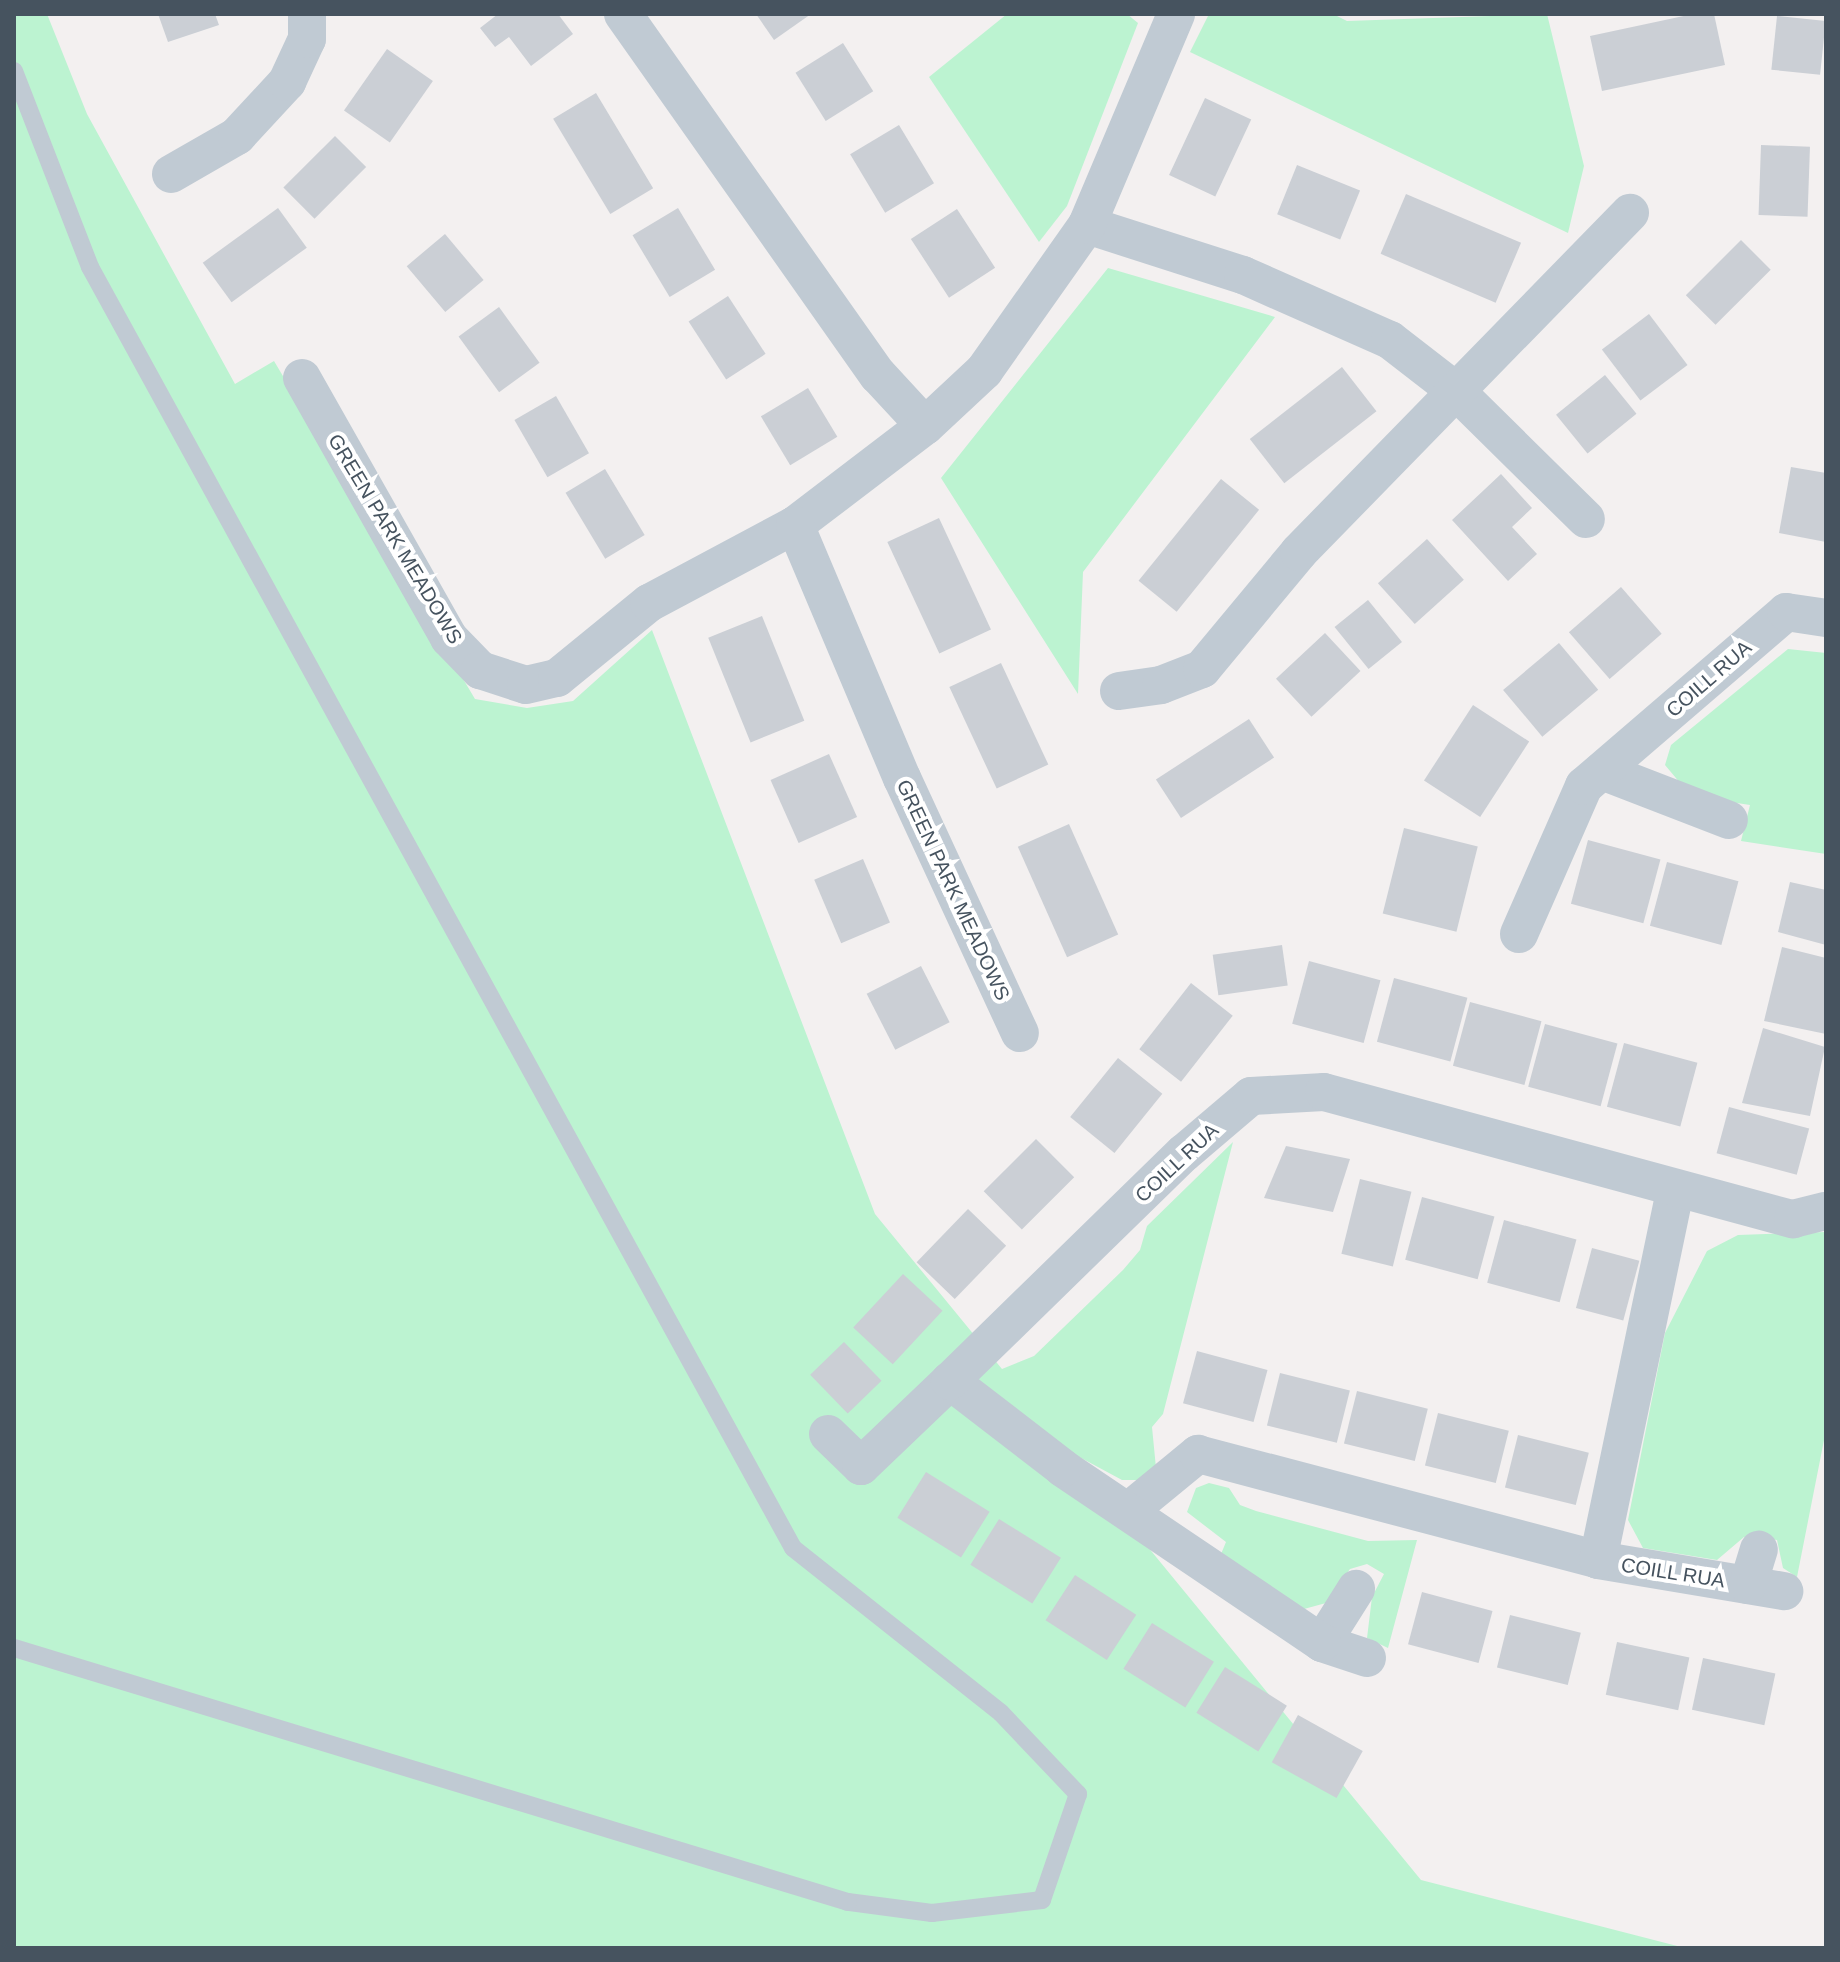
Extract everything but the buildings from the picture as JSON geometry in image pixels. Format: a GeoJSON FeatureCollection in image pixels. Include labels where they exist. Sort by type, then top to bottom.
{"type":"FeatureCollection","features":[{"type":"Feature","properties":{"kind":"street"},"geometry":{"type":"LineString","coordinates":[[171,174],[237,136],[287,82],[307,39],[307,14]]}},
{"type":"Feature","properties":{"kind":"street"},"geometry":{"type":"LineString","coordinates":[[623,14],[878,375],[925,426]]}},
{"type":"Feature","properties":{"kind":"street","name":"GREEN PARK MEADOWS"},"geometry":{"type":"LineString","coordinates":[[302,378],[449,638],[480,670],[526,685],[557,678],[649,603],[795,525],[925,426],[984,371],[1087,225],[1176,14]]}},
{"type":"Feature","properties":{"kind":"street"},"geometry":{"type":"LineString","coordinates":[[1119,691],[1161,685],[1202,669],[1299,552],[1630,213]]}},
{"type":"Feature","properties":{"kind":"street"},"geometry":{"type":"LineString","coordinates":[[1087,225],[1243,275],[1390,340],[1457,392],[1586,519]]}},
{"type":"Feature","properties":{"kind":"street","name":"GREEN PARK MEADOWS"},"geometry":{"type":"LineString","coordinates":[[795,525],[933,850],[1020,1033]]}},
{"type":"Feature","properties":{"kind":"street","name":"COILL RUA"},"geometry":{"type":"LineString","coordinates":[[1519,934],[1584,786],[1786,612],[1826,618]]}},
{"type":"Feature","properties":{"kind":"street"},"geometry":{"type":"LineString","coordinates":[[1602,771],[1729,820]]}},
{"type":"Feature","properties":{"kind":"street","name":"COILL RUA"},"geometry":{"type":"LineString","coordinates":[[828,1434],[861,1466],[1184,1153],[1251,1096],[1324,1092],[1675,1191],[1793,1219],[1826,1211]]}},
{"type":"Feature","properties":{"kind":"street","name":"COILL RUA"},"geometry":{"type":"LineString","coordinates":[[1598,1560],[1675,1191]]}},
{"type":"Feature","properties":{"kind":"street"},"geometry":{"type":"LineString","coordinates":[[950,1381],[1063,1468],[1131,1509],[1322,1643],[1367,1658]]}},
{"type":"Feature","properties":{"kind":"street","name":"COILL RUA"},"geometry":{"type":"LineString","coordinates":[[1131,1509],[1198,1454],[1598,1560],[1764,1576]]}},
{"type":"Feature","properties":{"kind":"street"},"geometry":{"type":"LineString","coordinates":[[1322,1643],[1356,1589]]}},
{"type":"Feature","properties":{"kind":"lane"},"geometry":{"type":"LineString","coordinates":[[14,71],[90,267],[793,1548],[1001,1713],[1078,1794],[1042,1900],[932,1913],[848,1902],[14,1648]]}},
{"type":"Feature","properties":{"kind":"green space"},"geometry":{"type":"Polygon","coordinates":[[[14,14],[47,14],[87,114],[235,384],[274,361],[475,699],[527,708],[573,701],[652,630],[875,1214],[1002,1369],[1034,1356],[1123,1270],[1140,1250],[1147,1226],[1233,1142],[1163,1414],[1152,1427],[1156,1468],[1139,1480],[1122,1480],[1070,1452],[1421,1880],[1685,1948],[14,1948],[14,14]]]}},
{"type":"Feature","properties":{"kind":"green space"},"geometry":{"type":"Polygon","coordinates":[[[1007,14],[1127,14],[1138,23],[1067,206],[1039,242],[929,77],[1007,14]]]}},
{"type":"Feature","properties":{"kind":"green space"},"geometry":{"type":"Polygon","coordinates":[[[1209,14],[1333,14],[1347,21],[1547,14],[1584,166],[1568,233],[1190,52],[1209,14]]]}},
{"type":"Feature","properties":{"kind":"green space"},"geometry":{"type":"Polygon","coordinates":[[[1108,268],[1275,317],[1083,572],[1078,694],[941,478],[1108,268]]]}},
{"type":"Feature","properties":{"kind":"green space"},"geometry":{"type":"Polygon","coordinates":[[[1788,649],[1826,653],[1826,854],[1741,841],[1750,805],[1691,796],[1665,765],[1671,745],[1788,649]]]}},
{"type":"Feature","properties":{"kind":"green space"},"geometry":{"type":"Polygon","coordinates":[[[1826,1232],[1826,1430],[1797,1577],[1783,1568],[1777,1540],[1744,1537],[1717,1560],[1643,1548],[1628,1520],[1665,1333],[1707,1251],[1738,1235],[1826,1232]]]}},
{"type":"Feature","properties":{"kind":"green space"},"geometry":{"type":"Polygon","coordinates":[[[1209,1483],[1229,1488],[1240,1505],[1256,1511],[1368,1541],[1417,1540],[1388,1648],[1367,1638],[1372,1597],[1384,1574],[1367,1564],[1350,1569],[1326,1603],[1304,1609],[1221,1554],[1226,1542],[1187,1512],[1196,1488],[1209,1483]]]}}]}
